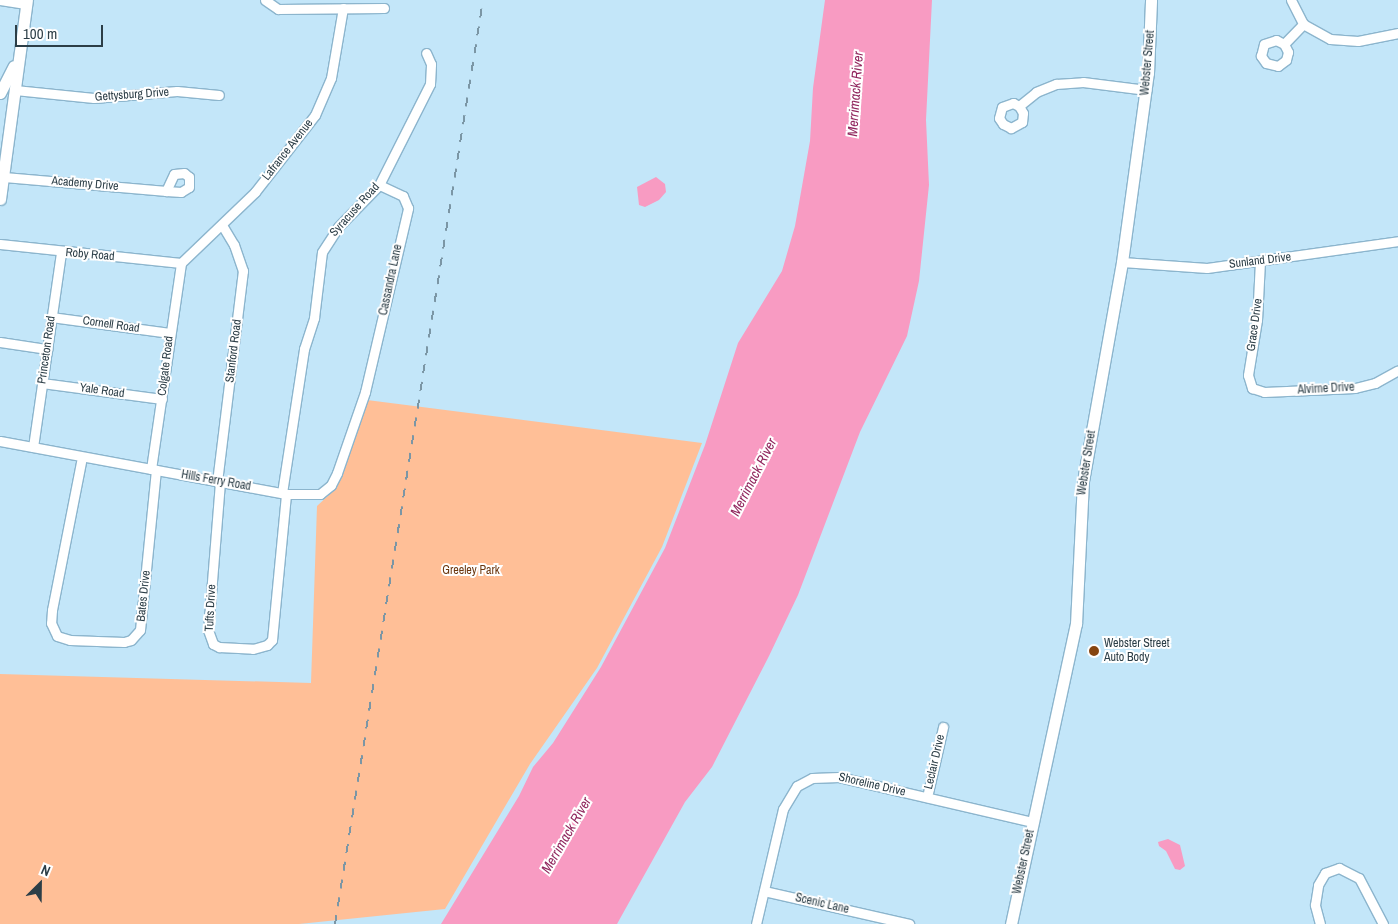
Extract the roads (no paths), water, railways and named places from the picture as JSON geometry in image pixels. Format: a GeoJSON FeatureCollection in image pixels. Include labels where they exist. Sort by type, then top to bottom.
{"type":"FeatureCollection","features":[{"type":"Feature","properties":{"kind":"main road","name":"Webster Street"},"geometry":{"type":"LineString","coordinates":[[1011,924],[1076,624],[1083,481],[1122,262],[1146,90],[1151,0]]}},
{"type":"Feature","properties":{"kind":"main road"},"geometry":{"type":"LineString","coordinates":[[0,199],[4,176],[4,145],[15,90],[27,2]]}},
{"type":"Feature","properties":{"kind":"main road"},"geometry":{"type":"LineString","coordinates":[[0,93],[20,55]]}},
{"type":"Feature","properties":{"kind":"street"},"geometry":{"type":"LineString","coordinates":[[0,0],[27,2]]}},
{"type":"Feature","properties":{"kind":"street"},"geometry":{"type":"LineString","coordinates":[[265,0],[278,8],[384,8]]}},
{"type":"Feature","properties":{"kind":"street"},"geometry":{"type":"LineString","coordinates":[[1291,0],[1303,24],[1317,34],[1344,42],[1398,32]]}},
{"type":"Feature","properties":{"kind":"street","name":"Lafrance Avenue"},"geometry":{"type":"LineString","coordinates":[[181,263],[261,185],[315,115],[330,78],[343,8]]}},
{"type":"Feature","properties":{"kind":"street"},"geometry":{"type":"LineString","coordinates":[[1284,44],[1303,24]]}},
{"type":"Feature","properties":{"kind":"street","name":"Syracuse Road"},"geometry":{"type":"LineString","coordinates":[[284,494],[304,349],[314,318],[322,252],[338,227],[379,184],[430,84],[431,64],[426,53]]}},
{"type":"Feature","properties":{"kind":"street"},"geometry":{"type":"LineString","coordinates":[[1020,106],[1043,88],[1062,82],[1146,90]]}},
{"type":"Feature","properties":{"kind":"street","name":"Gettysburg Drive"},"geometry":{"type":"LineString","coordinates":[[15,90],[94,98],[177,91],[219,95]]}},
{"type":"Feature","properties":{"kind":"street","name":"Academy Drive"},"geometry":{"type":"LineString","coordinates":[[4,176],[166,191]]}},
{"type":"Feature","properties":{"kind":"street","name":"Cassandra Lane"},"geometry":{"type":"LineString","coordinates":[[365,392],[408,208],[403,196],[379,184]]}},
{"type":"Feature","properties":{"kind":"street","name":"Stanford Road"},"geometry":{"type":"LineString","coordinates":[[218,482],[242,271],[234,245],[222,225]]}},
{"type":"Feature","properties":{"kind":"street","name":"Sunland Drive"},"geometry":{"type":"LineString","coordinates":[[1122,262],[1191,268],[1260,261],[1398,242]]}},
{"type":"Feature","properties":{"kind":"street","name":"Roby Road"},"geometry":{"type":"LineString","coordinates":[[0,244],[61,253],[181,263]]}},
{"type":"Feature","properties":{"kind":"street","name":"Princeton Road"},"geometry":{"type":"LineString","coordinates":[[33,447],[61,253]]}},
{"type":"Feature","properties":{"kind":"street","name":"Grace Drive"},"geometry":{"type":"LineString","coordinates":[[1252,388],[1248,375],[1257,320],[1260,261]]}},
{"type":"Feature","properties":{"kind":"street","name":"Colgate Road"},"geometry":{"type":"LineString","coordinates":[[153,470],[170,333],[181,263]]}},
{"type":"Feature","properties":{"kind":"street","name":"Cornell Road"},"geometry":{"type":"LineString","coordinates":[[51,317],[170,333]]}},
{"type":"Feature","properties":{"kind":"street"},"geometry":{"type":"LineString","coordinates":[[0,342],[47,349]]}},
{"type":"Feature","properties":{"kind":"street","name":"Alvirne Drive"},"geometry":{"type":"LineString","coordinates":[[1252,388],[1264,392],[1355,388],[1375,383],[1398,370]]}},
{"type":"Feature","properties":{"kind":"street","name":"Yale Road"},"geometry":{"type":"LineString","coordinates":[[42,383],[162,399]]}},
{"type":"Feature","properties":{"kind":"street","name":"Hills Ferry Road"},"geometry":{"type":"LineString","coordinates":[[0,441],[284,494],[314,496],[331,485],[365,392]]}},
{"type":"Feature","properties":{"kind":"street","name":"Bates Drive"},"geometry":{"type":"LineString","coordinates":[[82,457],[52,610],[51,624],[57,636],[70,640],[124,642],[131,640],[140,630],[153,470]]}},
{"type":"Feature","properties":{"kind":"street","name":"Tufts Drive"},"geometry":{"type":"LineString","coordinates":[[218,482],[208,630],[213,644],[226,648],[253,649],[267,645],[272,640],[284,494]]}},
{"type":"Feature","properties":{"kind":"street","name":"Leclair Drive"},"geometry":{"type":"LineString","coordinates":[[927,797],[943,727]]}},
{"type":"Feature","properties":{"kind":"street","name":"Shoreline Drive"},"geometry":{"type":"LineString","coordinates":[[756,924],[783,809],[792,793],[805,781],[830,775],[1032,822]]}},
{"type":"Feature","properties":{"kind":"street"},"geometry":{"type":"LineString","coordinates":[[1320,924],[1314,905],[1318,885],[1325,873],[1339,868],[1359,878],[1383,924]]}},
{"type":"Feature","properties":{"kind":"street","name":"Scenic Lane"},"geometry":{"type":"LineString","coordinates":[[764,891],[909,924]]}},
{"type":"Feature","properties":{"kind":"water","name":"Merrimack River"},"geometry":{"type":"Polygon","coordinates":[[[825,0],[932,0],[926,120],[929,185],[919,281],[907,336],[860,432],[798,595],[769,656],[712,767],[685,802],[617,924],[441,924],[519,796],[533,767],[553,743],[601,667],[665,548],[705,445],[738,343],[782,271],[795,226],[810,141],[813,88],[825,0]]]}},
{"type":"Feature","properties":{"kind":"water"},"geometry":{"type":"Polygon","coordinates":[[[656,177],[665,184],[666,192],[659,200],[645,207],[639,205],[637,187],[656,177]]]}},
{"type":"Feature","properties":{"kind":"water"},"geometry":{"type":"Polygon","coordinates":[[[1168,839],[1180,845],[1185,866],[1180,870],[1175,869],[1166,851],[1159,846],[1158,842],[1168,839]]]}},
{"type":"Feature","properties":{"kind":"railway"},"geometry":{"type":"LineString","coordinates":[[335,924],[483,0]]}},
{"type":"Feature","properties":{"kind":"place","name":"Webster Street Auto Body"},"geometry":{"type":"Point","coordinates":[1094,651]}},
{"type":"Feature","properties":{"kind":"park label","name":"Greeley Park"},"geometry":{"type":"Point","coordinates":[471,571]}}]}
